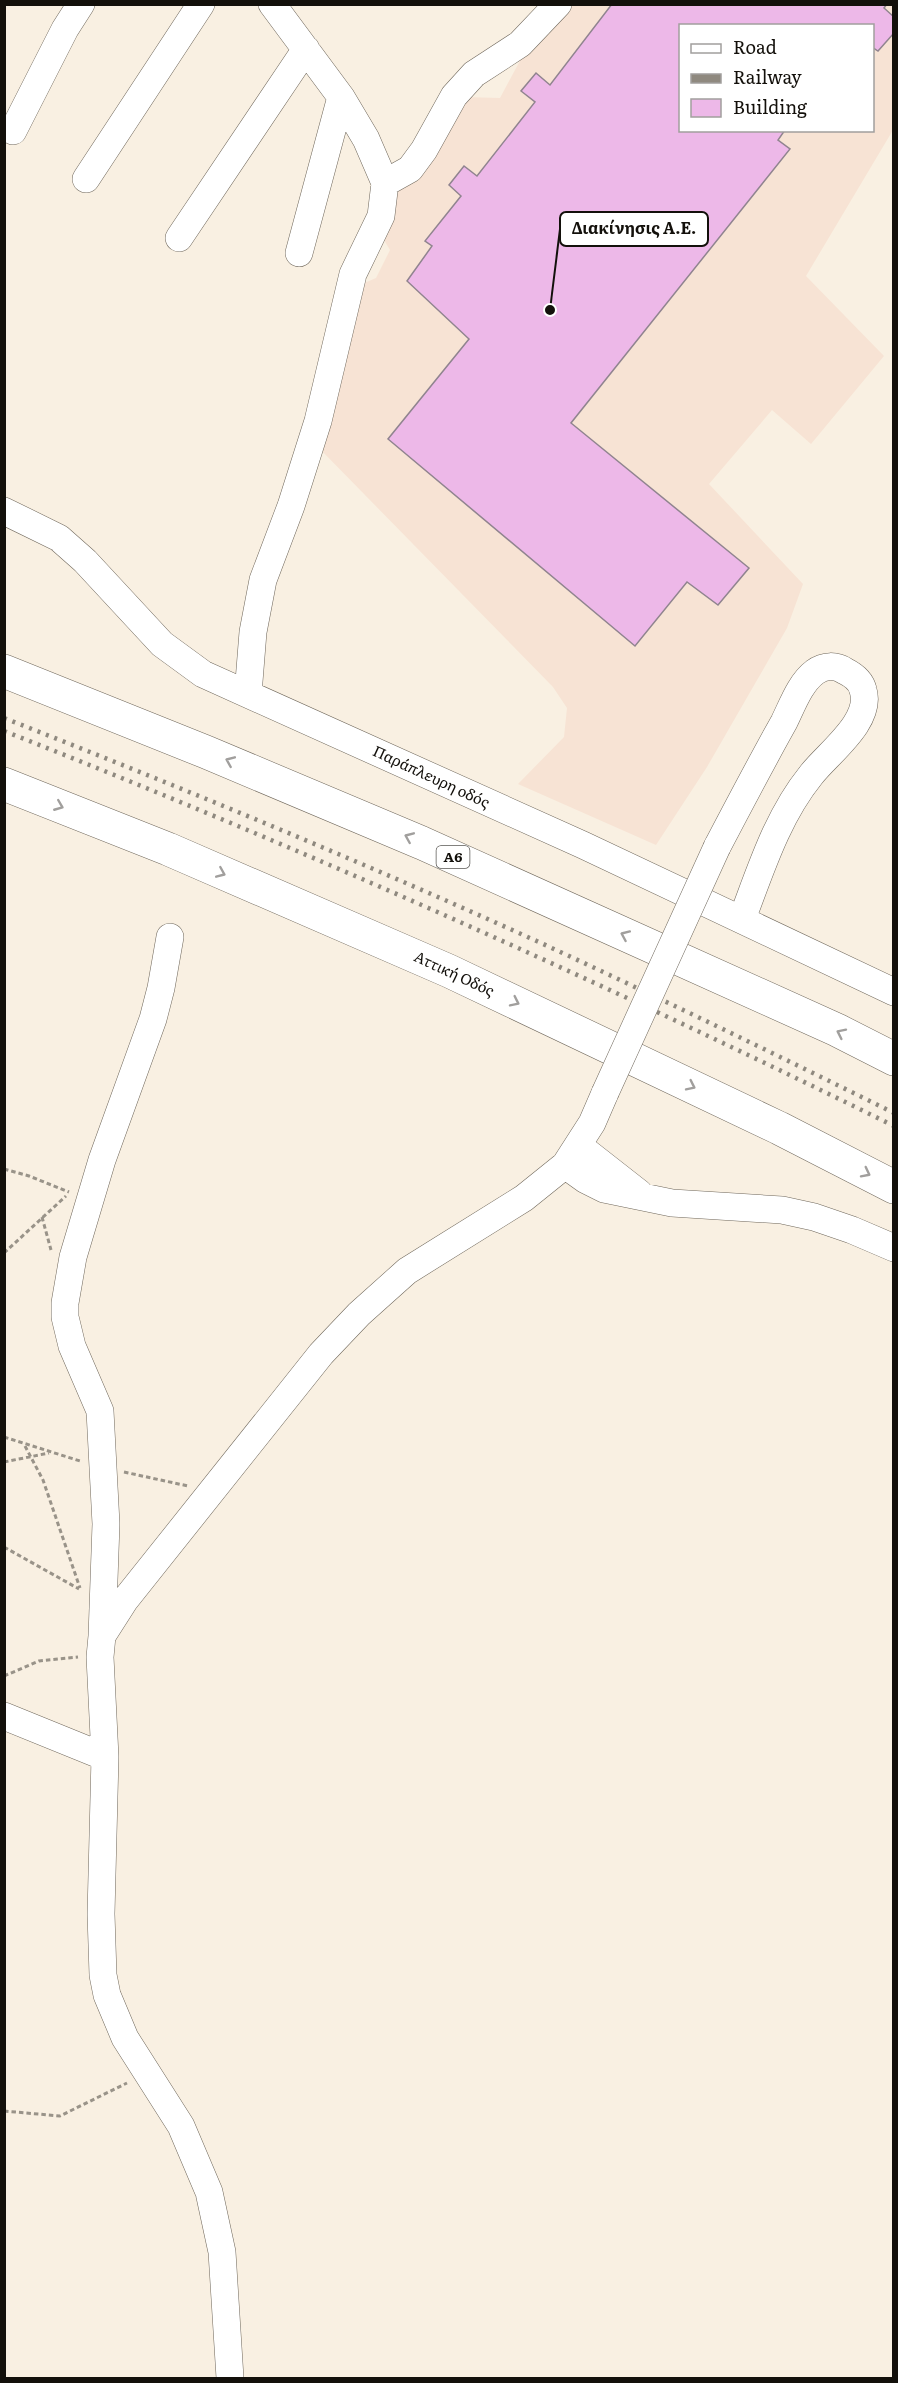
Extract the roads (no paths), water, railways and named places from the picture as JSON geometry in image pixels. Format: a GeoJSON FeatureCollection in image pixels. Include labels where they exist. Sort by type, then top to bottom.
{"type":"FeatureCollection","features":[{"type":"Feature","properties":{"kind":"highway","name":"Α6"},"geometry":{"type":"LineString","coordinates":[[4,671],[206,752],[422,843],[837,1030],[894,1059]]}},
{"type":"Feature","properties":{"kind":"highway","name":"Αττική Οδός"},"geometry":{"type":"LineString","coordinates":[[4,784],[168,849],[448,970],[779,1128],[894,1187]]}},
{"type":"Feature","properties":{"kind":"street"},"geometry":{"type":"LineString","coordinates":[[13,131],[65,29],[81,4]]}},
{"type":"Feature","properties":{"kind":"street"},"geometry":{"type":"LineString","coordinates":[[86,178],[201,4]]}},
{"type":"Feature","properties":{"kind":"street"},"geometry":{"type":"LineString","coordinates":[[248,694],[253,632],[263,580],[291,506],[318,421],[353,274],[381,216],[385,183],[366,139],[341,97],[272,4]]}},
{"type":"Feature","properties":{"kind":"street"},"geometry":{"type":"LineString","coordinates":[[385,183],[410,169],[424,150],[454,96],[474,74],[520,44],[558,4]]}},
{"type":"Feature","properties":{"kind":"street"},"geometry":{"type":"LineString","coordinates":[[179,237],[306,49]]}},
{"type":"Feature","properties":{"kind":"street"},"geometry":{"type":"LineString","coordinates":[[298,253],[341,97]]}},
{"type":"Feature","properties":{"kind":"street","name":"Παράπλευρη οδός"},"geometry":{"type":"LineString","coordinates":[[4,512],[59,538],[85,561],[162,644],[203,674],[742,919],[894,992]]}},
{"type":"Feature","properties":{"kind":"street"},"geometry":{"type":"LineString","coordinates":[[230,2379],[222,2252],[209,2192],[181,2126],[125,2038],[115,2017],[103,1976],[101,1914],[105,1757],[100,1657],[102,1636],[109,1621],[125,1600],[262,1427],[321,1354],[359,1314],[406,1271],[524,1198],[572,1155],[592,1124],[717,847],[803,686],[815,672],[826,666],[841,668],[853,675],[863,687],[866,698],[862,714],[849,734],[811,775],[792,801],[768,850],[742,919]]}},
{"type":"Feature","properties":{"kind":"street"},"geometry":{"type":"LineString","coordinates":[[102,1636],[91,1595],[106,1524],[100,1411],[72,1346],[65,1317],[65,1303],[73,1257],[102,1160],[153,1019],[170,937]]}},
{"type":"Feature","properties":{"kind":"street"},"geometry":{"type":"LineString","coordinates":[[572,1155],[644,1196],[672,1203],[782,1210],[814,1217],[894,1248]]}},
{"type":"Feature","properties":{"kind":"street"},"geometry":{"type":"LineString","coordinates":[[4,1716],[105,1757]]}},
{"type":"Feature","properties":{"kind":"railway"},"geometry":{"type":"LineString","coordinates":[[4,718],[274,827],[475,913],[894,1113]]}},
{"type":"Feature","properties":{"kind":"railway"},"geometry":{"type":"LineString","coordinates":[[4,731],[230,823],[454,919],[675,1020],[894,1126]]}},
{"type":"Feature","properties":{"kind":"place","name":"Διακίνησις Α.Ε."},"geometry":{"type":"Point","coordinates":[550,310]}}]}
